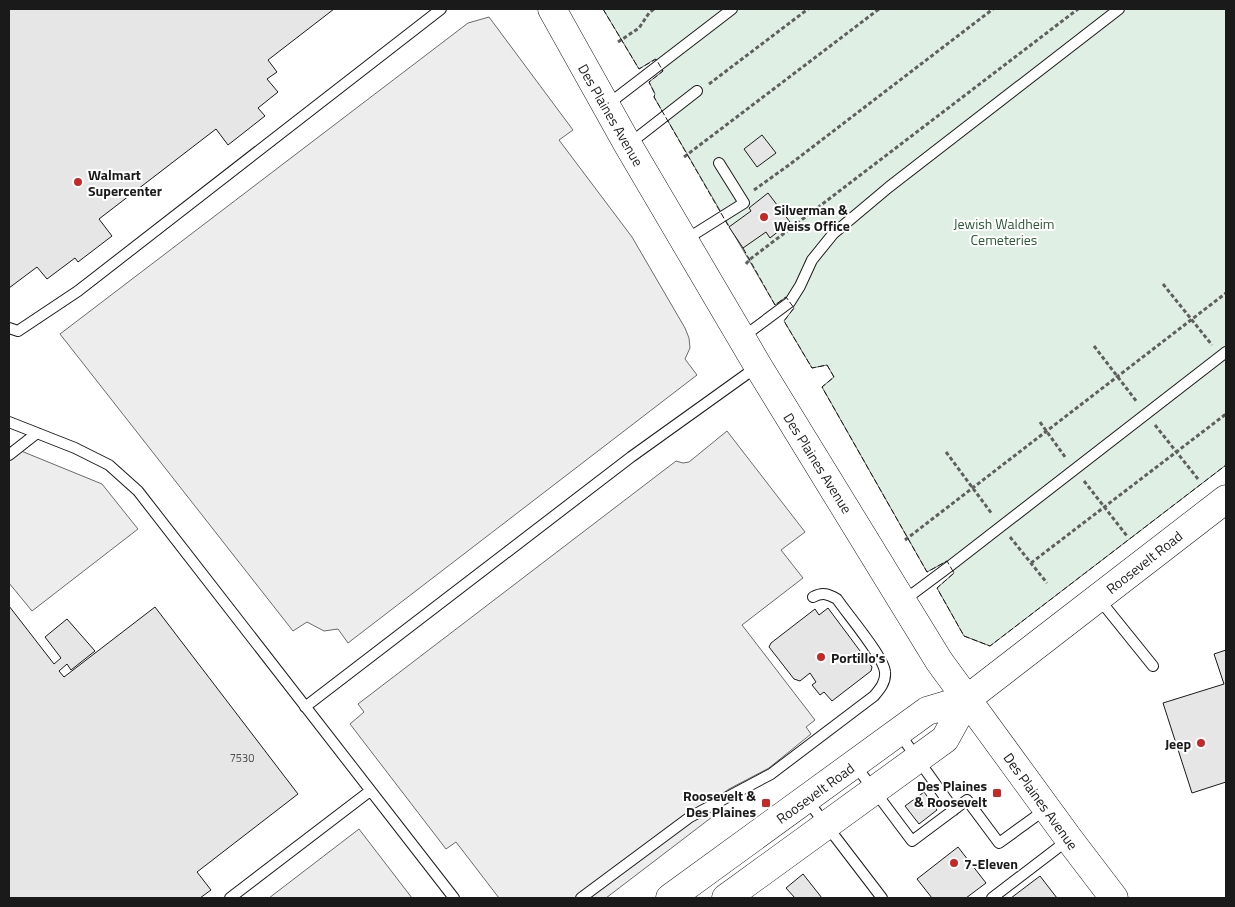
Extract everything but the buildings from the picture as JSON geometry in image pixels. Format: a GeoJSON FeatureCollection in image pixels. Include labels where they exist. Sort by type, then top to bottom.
{"type":"FeatureCollection","features":[{"type":"Feature","properties":{"kind":"main road","name":"Des Plaines Avenue"},"geometry":{"type":"LineString","coordinates":[[552,9],[628,145],[758,366],[939,661],[1114,898]]}},
{"type":"Feature","properties":{"kind":"main road","name":"Roosevelt Road"},"geometry":{"type":"LineString","coordinates":[[718,888],[806,799],[927,711],[966,699],[1226,499]]}},
{"type":"Feature","properties":{"kind":"main road","name":"Roosevelt Road"},"geometry":{"type":"LineString","coordinates":[[670,898],[718,888],[826,826],[945,739],[966,699]]}},
{"type":"Feature","properties":{"kind":"lane"},"geometry":{"type":"LineString","coordinates":[[9,328],[18,331],[78,291],[441,9]]}},
{"type":"Feature","properties":{"kind":"lane"},"geometry":{"type":"LineString","coordinates":[[606,106],[732,9]]}},
{"type":"Feature","properties":{"kind":"lane"},"geometry":{"type":"LineString","coordinates":[[742,337],[790,302],[812,260],[833,234],[889,187],[1120,9]]}},
{"type":"Feature","properties":{"kind":"lane"},"geometry":{"type":"LineString","coordinates":[[628,145],[698,91]]}},
{"type":"Feature","properties":{"kind":"lane"},"geometry":{"type":"LineString","coordinates":[[685,240],[744,203],[719,163]]}},
{"type":"Feature","properties":{"kind":"lane"},"geometry":{"type":"LineString","coordinates":[[903,601],[1223,354]]}},
{"type":"Feature","properties":{"kind":"lane"},"geometry":{"type":"LineString","coordinates":[[305,707],[631,457],[758,366]]}},
{"type":"Feature","properties":{"kind":"lane"},"geometry":{"type":"LineString","coordinates":[[9,422],[75,448],[108,465],[138,491],[454,898]]}},
{"type":"Feature","properties":{"kind":"lane"},"geometry":{"type":"LineString","coordinates":[[9,456],[37,433]]}},
{"type":"Feature","properties":{"kind":"lane"},"geometry":{"type":"LineString","coordinates":[[581,898],[690,817],[771,774],[874,696],[880,689],[884,682],[885,670],[883,663],[872,647],[837,599],[831,595],[821,593],[813,597]]}},
{"type":"Feature","properties":{"kind":"lane"},"geometry":{"type":"LineString","coordinates":[[1098,598],[1153,666]]}},
{"type":"Feature","properties":{"kind":"lane"},"geometry":{"type":"LineString","coordinates":[[898,732],[954,810]]}},
{"type":"Feature","properties":{"kind":"lane"},"geometry":{"type":"LineString","coordinates":[[854,764],[912,841],[967,800],[999,843],[1047,809]]}},
{"type":"Feature","properties":{"kind":"lane"},"geometry":{"type":"LineString","coordinates":[[230,898],[370,791]]}},
{"type":"Feature","properties":{"kind":"lane"},"geometry":{"type":"LineString","coordinates":[[806,799],[882,898]]}},
{"type":"Feature","properties":{"kind":"lane"},"geometry":{"type":"LineString","coordinates":[[992,898],[1069,839]]}},
{"type":"Feature","properties":{"kind":"path"},"geometry":{"type":"LineString","coordinates":[[618,42],[639,28],[654,9]]}},
{"type":"Feature","properties":{"kind":"path"},"geometry":{"type":"LineString","coordinates":[[698,91],[808,9]]}},
{"type":"Feature","properties":{"kind":"path"},"geometry":{"type":"LineString","coordinates":[[684,157],[879,9]]}},
{"type":"Feature","properties":{"kind":"path"},"geometry":{"type":"LineString","coordinates":[[741,198],[773,177],[993,9]]}},
{"type":"Feature","properties":{"kind":"path"},"geometry":{"type":"LineString","coordinates":[[746,264],[1078,9]]}},
{"type":"Feature","properties":{"kind":"path"},"geometry":{"type":"LineString","coordinates":[[1163,284],[1223,354]]}},
{"type":"Feature","properties":{"kind":"path"},"geometry":{"type":"LineString","coordinates":[[905,540],[1226,293]]}},
{"type":"Feature","properties":{"kind":"path"},"geometry":{"type":"LineString","coordinates":[[1031,563],[1226,414]]}},
{"type":"Feature","properties":{"kind":"green space","name":"Jewish Waldheim Cemeteries"},"geometry":{"type":"Polygon","coordinates":[[[603,9],[1226,9],[1226,465],[990,646],[964,636],[937,588],[954,573],[947,561],[927,572],[822,387],[834,377],[827,365],[812,368],[784,321],[794,308],[786,297],[775,305],[654,97],[655,94],[649,82],[663,71],[655,59],[639,69],[603,9]]]}},
{"type":"Feature","properties":{"kind":"shaded area"},"geometry":{"type":"Polygon","coordinates":[[[489,17],[573,130],[559,140],[632,237],[685,328],[690,348],[685,359],[697,375],[348,643],[338,629],[324,631],[307,622],[293,631],[60,334],[468,23],[489,17]]]}},
{"type":"Feature","properties":{"kind":"shaded area"},"geometry":{"type":"Polygon","coordinates":[[[727,431],[805,532],[781,550],[803,578],[742,625],[815,720],[806,727],[811,734],[769,768],[729,789],[708,804],[716,814],[606,898],[499,898],[456,842],[446,849],[350,724],[364,712],[358,704],[676,461],[689,462],[727,431]]]}},
{"type":"Feature","properties":{"kind":"shaded area"},"geometry":{"type":"Polygon","coordinates":[[[9,446],[102,484],[138,529],[32,611],[9,583],[9,446]]]}},
{"type":"Feature","properties":{"kind":"shaded area"},"geometry":{"type":"Polygon","coordinates":[[[359,829],[412,898],[269,898],[359,829]]]}},
{"type":"Feature","properties":{"kind":"fence"},"geometry":{"type":"LineString","coordinates":[[603,9],[639,69],[656,59],[663,71],[649,82],[655,94],[654,97],[729,227]]}},
{"type":"Feature","properties":{"kind":"fence"},"geometry":{"type":"LineString","coordinates":[[743,248],[775,305],[786,297],[794,308],[784,321],[812,368],[827,365],[834,377],[822,387],[927,572],[947,561],[954,573],[937,588],[964,636],[990,646],[1226,465]]}},
{"type":"Feature","properties":{"kind":"place","name":"Walmart Supercenter"},"geometry":{"type":"Point","coordinates":[78,182]}},
{"type":"Feature","properties":{"kind":"place","name":"Silverman & Weiss Office"},"geometry":{"type":"Point","coordinates":[764,217]}},
{"type":"Feature","properties":{"kind":"place","name":"Portillo's"},"geometry":{"type":"Point","coordinates":[821,657]}},
{"type":"Feature","properties":{"kind":"place","name":"Jeep"},"geometry":{"type":"Point","coordinates":[1201,743]}},
{"type":"Feature","properties":{"kind":"place","name":"Des Plaines & Roosevelt"},"geometry":{"type":"Point","coordinates":[997,793]}},
{"type":"Feature","properties":{"kind":"place","name":"Roosevelt & Des Plaines"},"geometry":{"type":"Point","coordinates":[766,803]}},
{"type":"Feature","properties":{"kind":"place","name":"7-Eleven"},"geometry":{"type":"Point","coordinates":[954,863]}}]}
